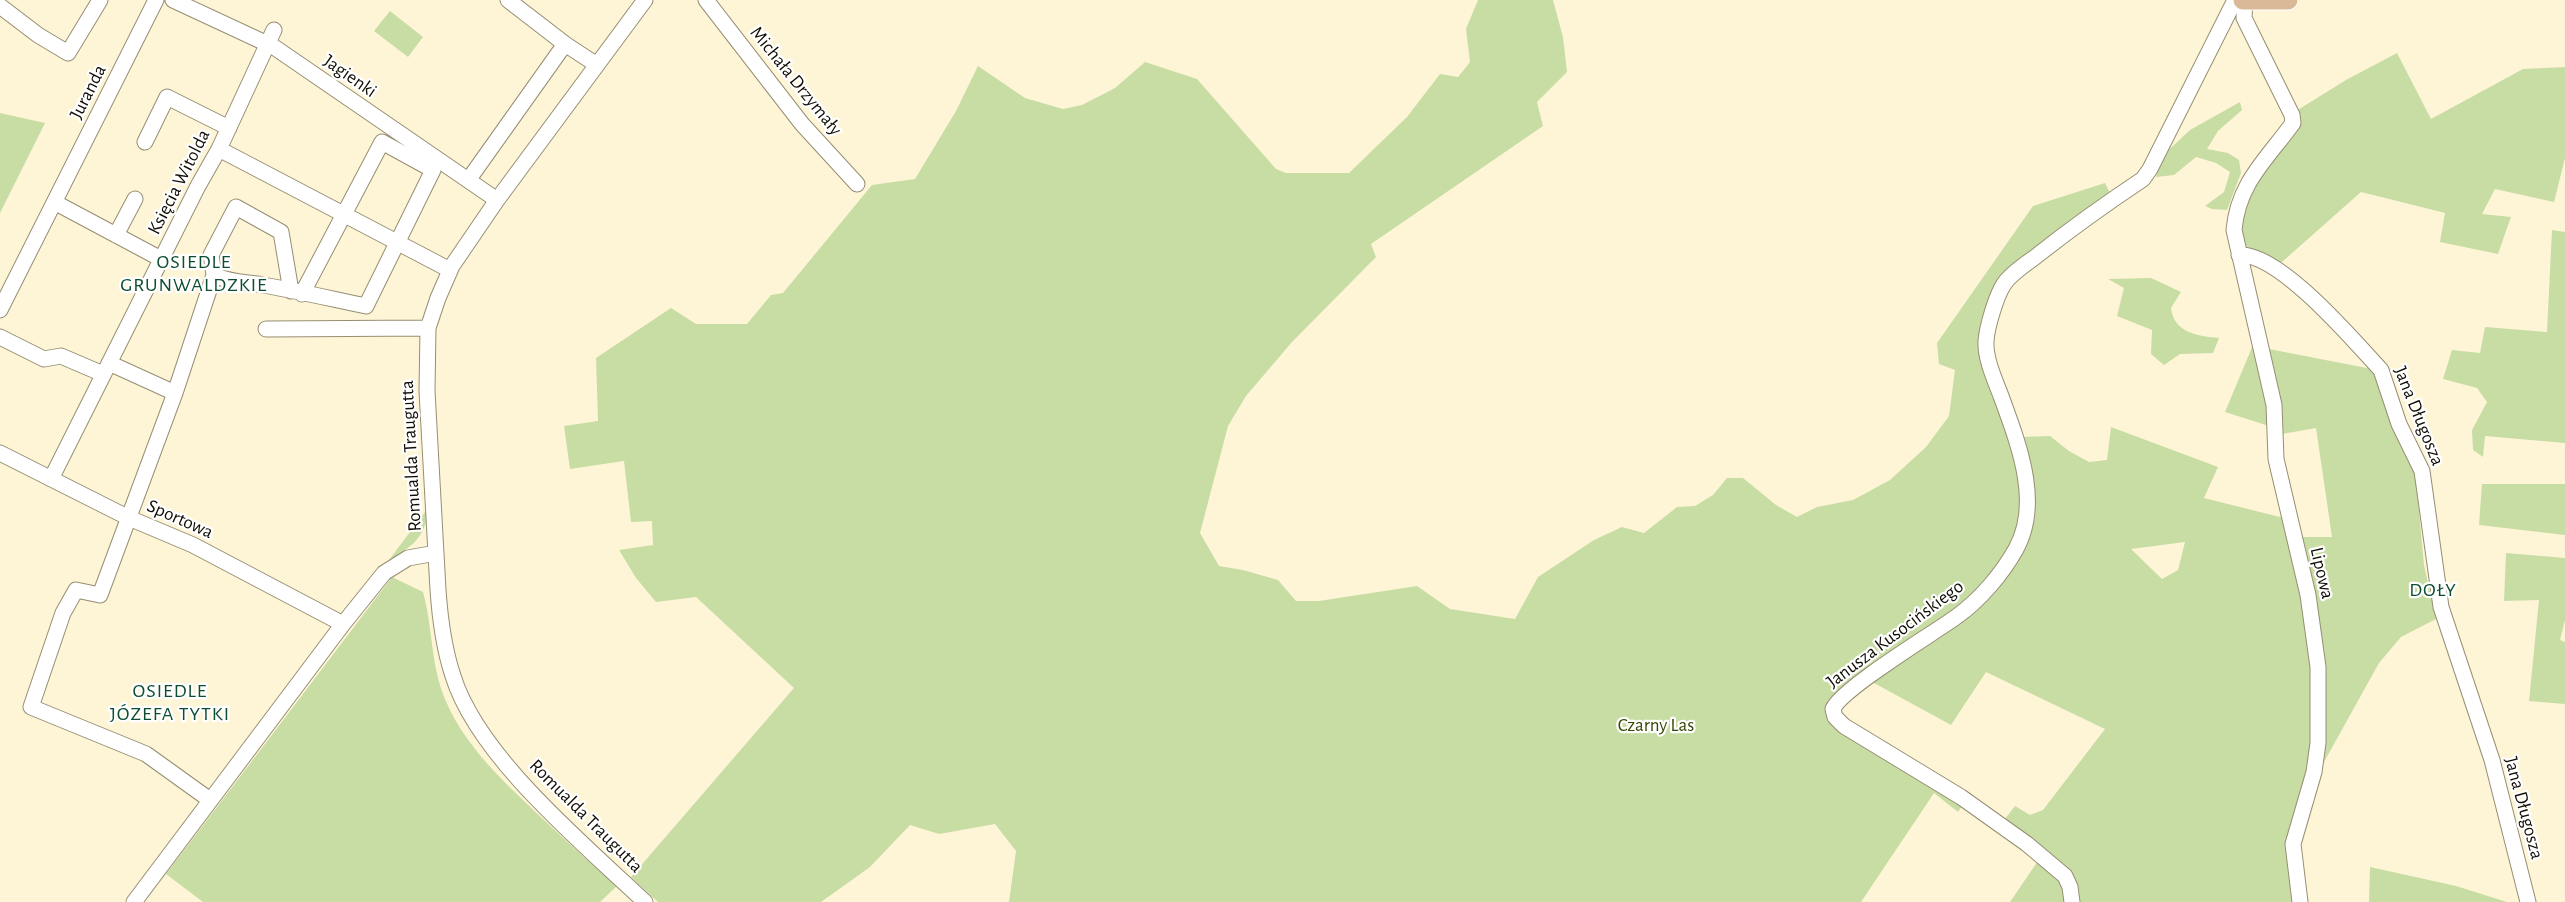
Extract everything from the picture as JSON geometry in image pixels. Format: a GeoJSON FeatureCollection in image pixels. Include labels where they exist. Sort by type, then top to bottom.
{"type":"FeatureCollection","features":[{"type":"Feature","properties":{"kind":"main road"},"geometry":{"type":"LineString","coordinates":[[2242,0],[2288,0]]}},
{"type":"Feature","properties":{"kind":"street"},"geometry":{"type":"LineString","coordinates":[[0,6],[38,35],[68,53],[100,0]]}},
{"type":"Feature","properties":{"kind":"street","name":"Juranda"},"geometry":{"type":"LineString","coordinates":[[0,310],[56,203],[156,0]]}},
{"type":"Feature","properties":{"kind":"street","name":"Jagienki"},"geometry":{"type":"LineString","coordinates":[[172,0],[268,45],[469,179],[497,200]]}},
{"type":"Feature","properties":{"kind":"street"},"geometry":{"type":"LineString","coordinates":[[508,0],[565,44],[597,65]]}},
{"type":"Feature","properties":{"kind":"street","name":"Romualda Traugutta"},"geometry":{"type":"LineString","coordinates":[[645,0],[497,200],[450,270],[428,328],[427,391],[440,619],[453,677],[481,733],[505,764],[549,810],[646,902]]}},
{"type":"Feature","properties":{"kind":"street","name":"Michała Drzymały"},"geometry":{"type":"LineString","coordinates":[[706,0],[802,124],[857,184]]}},
{"type":"Feature","properties":{"kind":"street"},"geometry":{"type":"LineString","coordinates":[[2239,255],[2234,230],[2236,213],[2245,186],[2293,123],[2292,114],[2244,18],[2242,0]]}},
{"type":"Feature","properties":{"kind":"street","name":"Janusza Kusocińskiego"},"geometry":{"type":"LineString","coordinates":[[2072,902],[2070,887],[2065,876],[2035,850],[1962,797],[1844,726],[1835,717],[1833,709],[1839,700],[1876,671],[1959,615],[1996,580],[2016,548],[2028,521],[2026,480],[2014,430],[1993,376],[1986,342],[1996,304],[2004,283],[2024,266],[2143,179],[2150,170],[2242,0]]}},
{"type":"Feature","properties":{"kind":"street","name":"Księcia Witolda"},"geometry":{"type":"LineString","coordinates":[[51,479],[161,259],[219,149],[274,30]]}},
{"type":"Feature","properties":{"kind":"street"},"geometry":{"type":"LineString","coordinates":[[469,179],[565,44]]}},
{"type":"Feature","properties":{"kind":"street"},"geometry":{"type":"LineString","coordinates":[[145,142],[167,97],[229,128]]}},
{"type":"Feature","properties":{"kind":"street"},"geometry":{"type":"LineString","coordinates":[[214,276],[229,282],[262,284],[297,292],[366,306],[433,170],[382,142],[344,213],[297,292]]}},
{"type":"Feature","properties":{"kind":"street"},"geometry":{"type":"LineString","coordinates":[[219,149],[398,241],[450,270]]}},
{"type":"Feature","properties":{"kind":"street"},"geometry":{"type":"LineString","coordinates":[[116,235],[135,199]]}},
{"type":"Feature","properties":{"kind":"street"},"geometry":{"type":"LineString","coordinates":[[56,203],[161,259]]}},
{"type":"Feature","properties":{"kind":"street"},"geometry":{"type":"LineString","coordinates":[[210,800],[146,754],[31,707],[63,613],[76,590],[100,595],[175,393],[214,276],[211,255],[236,207],[281,232],[297,292]]}},
{"type":"Feature","properties":{"kind":"street","name":"Jana Długosza"},"geometry":{"type":"LineString","coordinates":[[2239,255],[2249,254],[2281,272],[2303,289],[2381,370],[2400,424],[2422,471],[2441,607],[2492,760],[2528,902]]}},
{"type":"Feature","properties":{"kind":"street","name":"Lipowa"},"geometry":{"type":"LineString","coordinates":[[2239,255],[2274,405],[2276,459],[2308,595],[2318,667],[2318,744],[2314,772],[2293,844],[2300,902]]}},
{"type":"Feature","properties":{"kind":"street"},"geometry":{"type":"LineString","coordinates":[[266,329],[428,328]]}},
{"type":"Feature","properties":{"kind":"street"},"geometry":{"type":"LineString","coordinates":[[0,336],[44,359],[61,356],[106,369],[175,393]]}},
{"type":"Feature","properties":{"kind":"street","name":"Sportowa"},"geometry":{"type":"LineString","coordinates":[[0,453],[129,518],[193,545],[343,624]]}},
{"type":"Feature","properties":{"kind":"street"},"geometry":{"type":"LineString","coordinates":[[134,902],[343,624],[390,568],[413,556],[436,552]]}},
{"type":"Feature","properties":{"kind":"green space","name":"Czarny Las"},"geometry":{"type":"Polygon","coordinates":[[[1478,0],[1553,0],[1563,37],[1567,72],[1537,102],[1543,126],[1371,244],[1376,257],[1292,342],[1246,396],[1228,426],[1200,533],[1219,566],[1243,570],[1278,580],[1296,601],[1319,601],[1417,586],[1450,609],[1515,619],[1538,577],[1594,540],[1622,527],[1644,533],[1677,507],[1695,506],[1713,495],[1727,478],[1743,478],[1776,505],[1797,517],[1817,507],[1853,500],[1890,480],[1926,447],[1949,416],[1955,370],[1939,364],[1937,343],[2033,206],[2105,183],[2110,193],[2019,266],[1985,342],[2013,430],[2027,521],[1999,574],[1833,709],[1964,803],[1958,812],[1934,793],[1861,902],[1009,902],[1016,851],[995,824],[939,834],[910,825],[870,867],[821,902],[658,902],[631,877],[794,688],[696,597],[656,602],[636,578],[619,550],[653,545],[652,521],[631,522],[624,461],[570,469],[564,426],[598,421],[596,358],[671,308],[696,324],[747,324],[771,295],[783,293],[872,185],[915,179],[956,111],[978,66],[1025,98],[1063,109],[1082,105],[1115,88],[1145,62],[1197,79],[1276,169],[1286,173],[1349,173],[1407,117],[1440,74],[1458,77],[1470,62],[1466,29],[1478,0]]]}},
{"type":"Feature","properties":{"kind":"green space"},"geometry":{"type":"Polygon","coordinates":[[[390,11],[423,37],[408,57],[374,31],[390,11]]]}},
{"type":"Feature","properties":{"kind":"green space"},"geometry":{"type":"Polygon","coordinates":[[[2397,53],[2431,119],[2523,69],[2565,67],[2565,158],[2554,202],[2495,189],[2482,214],[2511,217],[2498,254],[2440,242],[2445,213],[2361,192],[2282,262],[2271,262],[2242,243],[2238,230],[2246,200],[2296,111],[2346,80],[2397,53]]]}},
{"type":"Feature","properties":{"kind":"green space"},"geometry":{"type":"Polygon","coordinates":[[[2240,102],[2242,110],[2218,131],[2207,149],[2228,153],[2239,160],[2241,173],[2227,210],[2212,209],[2205,206],[2224,192],[2230,172],[2216,163],[2196,157],[2174,175],[2156,177],[2160,158],[2190,130],[2240,102]]]}},
{"type":"Feature","properties":{"kind":"green space"},"geometry":{"type":"Polygon","coordinates":[[[0,113],[45,123],[0,213],[0,113]]]}},
{"type":"Feature","properties":{"kind":"green space"},"geometry":{"type":"Polygon","coordinates":[[[2552,230],[2565,232],[2565,443],[2485,436],[2483,457],[2473,450],[2472,430],[2487,402],[2477,388],[2443,379],[2452,350],[2480,353],[2485,327],[2547,332],[2552,230]]]}},
{"type":"Feature","properties":{"kind":"green space"},"geometry":{"type":"Polygon","coordinates":[[[2151,278],[2181,292],[2171,308],[2173,316],[2177,323],[2188,332],[2219,338],[2213,353],[2180,354],[2164,365],[2151,354],[2152,330],[2117,316],[2124,288],[2108,279],[2151,278]]]}},
{"type":"Feature","properties":{"kind":"green space"},"geometry":{"type":"Polygon","coordinates":[[[2255,340],[2272,427],[2225,412],[2255,340]]]}},
{"type":"Feature","properties":{"kind":"green space"},"geometry":{"type":"Polygon","coordinates":[[[2269,349],[2372,369],[2381,381],[2415,468],[2424,565],[2436,619],[2401,637],[2379,663],[2324,762],[2322,756],[2296,845],[2305,902],[2010,902],[2042,855],[2001,824],[2015,806],[2030,815],[2043,810],[2105,729],[1986,672],[1951,725],[1874,683],[1867,685],[1957,623],[2029,533],[2035,517],[2019,437],[2050,436],[2069,451],[2089,462],[2107,460],[2111,427],[2218,467],[2204,498],[2284,518],[2297,537],[2332,537],[2316,428],[2282,434],[2269,349]],[[2185,542],[2131,549],[2162,579],[2178,570],[2185,542]]]}},
{"type":"Feature","properties":{"kind":"green space"},"geometry":{"type":"Polygon","coordinates":[[[2482,484],[2565,484],[2565,535],[2479,525],[2482,484]]]}},
{"type":"Feature","properties":{"kind":"green space"},"geometry":{"type":"Polygon","coordinates":[[[428,508],[424,528],[415,542],[386,564],[428,508]]]}},
{"type":"Feature","properties":{"kind":"green space"},"geometry":{"type":"Polygon","coordinates":[[[2506,553],[2565,558],[2565,620],[2560,640],[2565,642],[2565,704],[2529,701],[2539,600],[2504,601],[2506,553]]]}},
{"type":"Feature","properties":{"kind":"green space"},"geometry":{"type":"Polygon","coordinates":[[[392,577],[423,592],[438,678],[445,699],[467,738],[512,789],[571,845],[618,885],[600,902],[203,902],[166,874],[392,577]]]}},
{"type":"Feature","properties":{"kind":"green space"},"geometry":{"type":"Polygon","coordinates":[[[2370,867],[2456,886],[2507,902],[2369,902],[2370,867]]]}},
{"type":"Feature","properties":{"kind":"district","name":"OSIEDLE GRUNWALDZKIE"},"geometry":{"type":"Point","coordinates":[194,274]}},
{"type":"Feature","properties":{"kind":"district","name":"DOŁY"},"geometry":{"type":"Point","coordinates":[2433,590]}},
{"type":"Feature","properties":{"kind":"district","name":"OSIEDLE JÓZEFA TYTKI"},"geometry":{"type":"Point","coordinates":[170,702]}}]}
